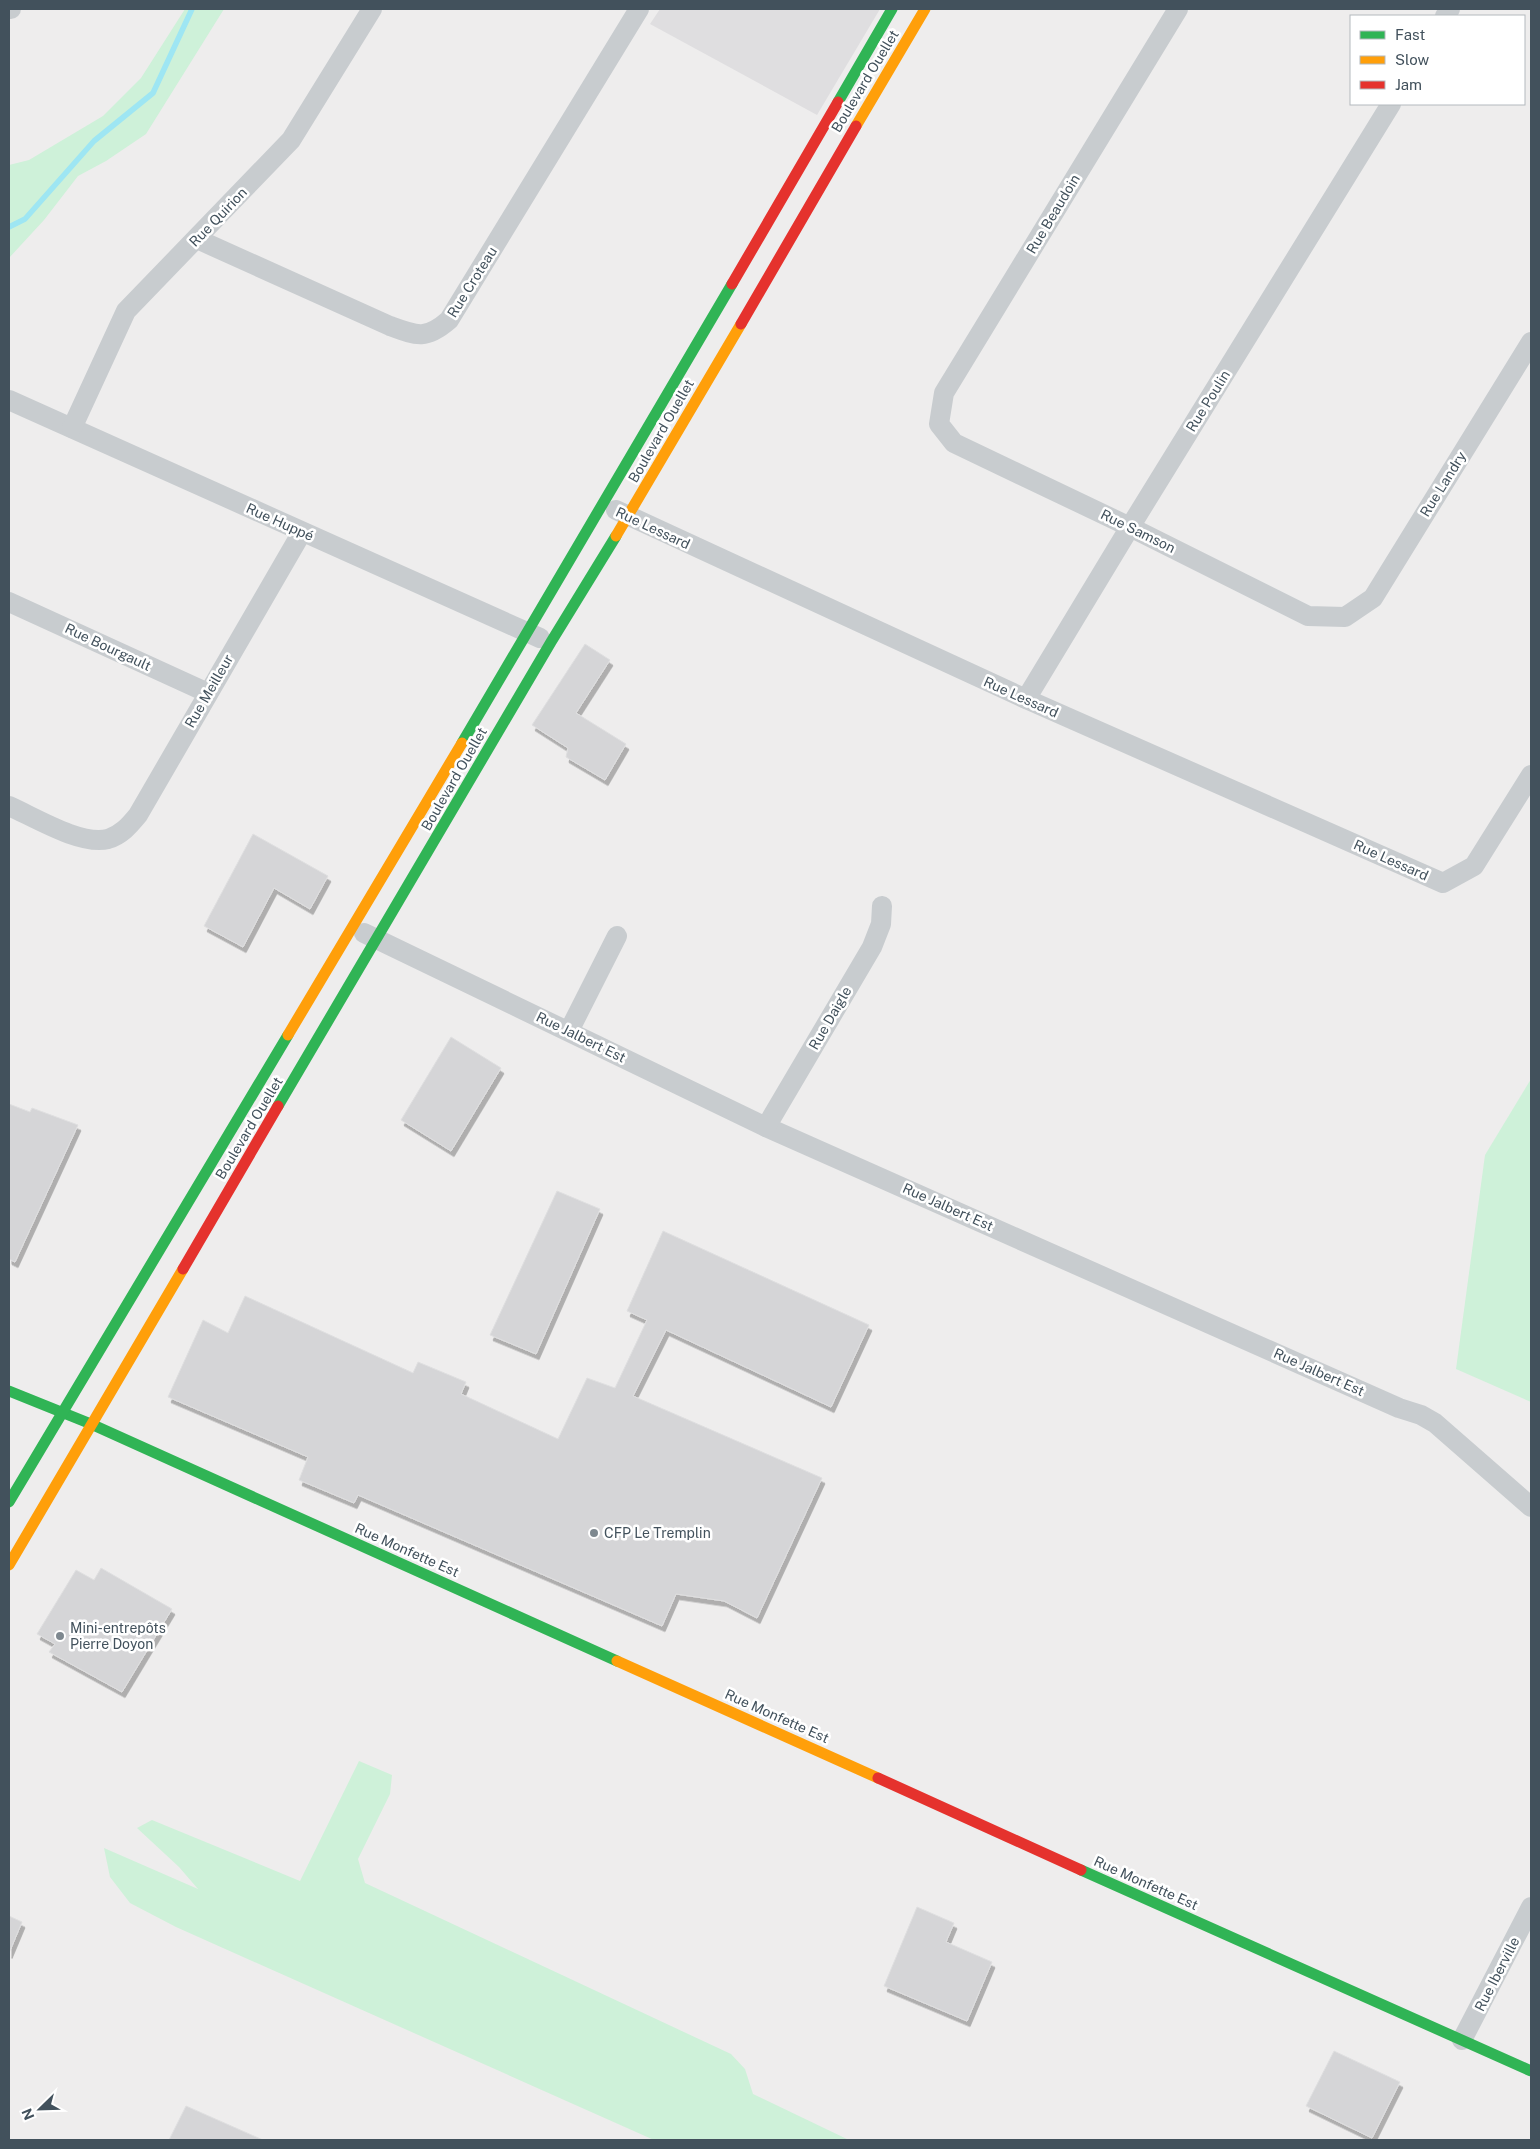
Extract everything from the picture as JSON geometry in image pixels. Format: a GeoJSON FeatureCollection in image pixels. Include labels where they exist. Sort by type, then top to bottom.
{"type":"FeatureCollection","features":[{"type":"Feature","properties":{"kind":"street","name":"Rue Quirion"},"geometry":{"type":"LineString","coordinates":[[72,428],[126,311],[291,140],[372,9]]}},
{"type":"Feature","properties":{"kind":"street","name":"Rue Croteau"},"geometry":{"type":"LineString","coordinates":[[197,239],[390,326],[407,332],[423,334],[436,332],[449,320],[639,9]]}},
{"type":"Feature","properties":{"kind":"street","name":"Boulevard Ouellet"},"geometry":{"type":"LineString","coordinates":[[9,1502],[527,632],[892,9]]}},
{"type":"Feature","properties":{"kind":"street","name":"Boulevard Ouellet"},"geometry":{"type":"LineString","coordinates":[[9,1564],[551,642],[629,516],[774,264],[925,9]]}},
{"type":"Feature","properties":{"kind":"street","name":"Rue Beaudoin"},"geometry":{"type":"LineString","coordinates":[[940,424],[944,393],[1178,9]]}},
{"type":"Feature","properties":{"kind":"street","name":"Rue Poulin"},"geometry":{"type":"LineString","coordinates":[[1026,699],[1390,105]]}},
{"type":"Feature","properties":{"kind":"street","name":"Rue Landry"},"geometry":{"type":"LineString","coordinates":[[1345,617],[1373,598],[1531,342]]}},
{"type":"Feature","properties":{"kind":"street","name":"Rue Huppé"},"geometry":{"type":"LineString","coordinates":[[9,400],[551,642]]}},
{"type":"Feature","properties":{"kind":"street","name":"Rue Samson"},"geometry":{"type":"LineString","coordinates":[[940,424],[954,443],[1130,527],[1308,616],[1345,617]]}},
{"type":"Feature","properties":{"kind":"street","name":"Rue Lessard"},"geometry":{"type":"LineString","coordinates":[[602,504],[1026,699],[1443,883],[1474,866],[1531,775]]}},
{"type":"Feature","properties":{"kind":"street","name":"Rue Meilleur"},"geometry":{"type":"LineString","coordinates":[[9,806],[76,836],[89,839],[106,839],[118,835],[128,827],[138,815],[302,532]]}},
{"type":"Feature","properties":{"kind":"street","name":"Rue Bourgault"},"geometry":{"type":"LineString","coordinates":[[9,602],[208,693]]}},
{"type":"Feature","properties":{"kind":"street","name":"Rue Daigle"},"geometry":{"type":"LineString","coordinates":[[766,1127],[872,947],[881,924],[882,906]]}},
{"type":"Feature","properties":{"kind":"street","name":"Rue Jalbert Est"},"geometry":{"type":"LineString","coordinates":[[351,927],[766,1127],[1390,1404],[1421,1415],[1436,1423],[1531,1507]]}},
{"type":"Feature","properties":{"kind":"street"},"geometry":{"type":"LineString","coordinates":[[569,1031],[617,936]]}},
{"type":"Feature","properties":{"kind":"street","name":"Rue Monfette Est"},"geometry":{"type":"LineString","coordinates":[[9,1391],[92,1424],[1531,2071]]}},
{"type":"Feature","properties":{"kind":"street","name":"Rue Iberville"},"geometry":{"type":"LineString","coordinates":[[1462,2040],[1531,1907]]}},
{"type":"Feature","properties":{"kind":"shaded area"},"geometry":{"type":"Polygon","coordinates":[[[660,9],[880,9],[817,115],[650,24],[660,9]]]}},
{"type":"Feature","properties":{"kind":"green space"},"geometry":{"type":"Polygon","coordinates":[[[185,9],[224,9],[146,134],[106,161],[78,176],[44,220],[9,258],[9,165],[29,160],[103,116],[141,78],[185,9]]]}},
{"type":"Feature","properties":{"kind":"green space"},"geometry":{"type":"Polygon","coordinates":[[[1531,1079],[1531,1402],[1456,1369],[1485,1155],[1531,1079]]]}},
{"type":"Feature","properties":{"kind":"green space"},"geometry":{"type":"Polygon","coordinates":[[[359,1761],[392,1775],[390,1794],[358,1859],[365,1883],[731,2054],[745,2069],[753,2094],[849,2140],[654,2140],[176,1927],[130,1903],[110,1877],[104,1848],[198,1889],[179,1867],[137,1828],[152,1820],[300,1881],[359,1761]]]}},
{"type":"Feature","properties":{"kind":"building"},"geometry":{"type":"Polygon","coordinates":[[[585,644],[610,660],[576,713],[626,744],[605,780],[566,757],[568,748],[532,725],[585,644]]]}},
{"type":"Feature","properties":{"kind":"building"},"geometry":{"type":"Polygon","coordinates":[[[253,834],[328,876],[310,909],[274,888],[243,947],[204,926],[253,834]]]}},
{"type":"Feature","properties":{"kind":"building"},"geometry":{"type":"Polygon","coordinates":[[[451,1037],[501,1068],[451,1151],[401,1120],[451,1037]]]}},
{"type":"Feature","properties":{"kind":"building"},"geometry":{"type":"Polygon","coordinates":[[[9,1104],[30,1112],[32,1108],[78,1125],[15,1262],[9,1259],[9,1104]]]}},
{"type":"Feature","properties":{"kind":"building"},"geometry":{"type":"Polygon","coordinates":[[[557,1191],[600,1209],[536,1354],[490,1335],[557,1191]]]}},
{"type":"Feature","properties":{"kind":"building"},"geometry":{"type":"Polygon","coordinates":[[[663,1231],[869,1325],[831,1407],[666,1330],[633,1396],[822,1478],[757,1618],[724,1601],[676,1594],[662,1626],[358,1495],[354,1503],[299,1480],[308,1457],[168,1397],[203,1320],[228,1333],[245,1296],[413,1373],[418,1362],[466,1382],[461,1394],[558,1439],[587,1378],[615,1388],[647,1320],[627,1311],[663,1231]]]}},
{"type":"Feature","properties":{"kind":"building"},"geometry":{"type":"Polygon","coordinates":[[[101,1568],[172,1609],[122,1692],[49,1652],[55,1644],[37,1634],[76,1570],[94,1580],[101,1568]]]}},
{"type":"Feature","properties":{"kind":"building"},"geometry":{"type":"Polygon","coordinates":[[[917,1907],[954,1923],[946,1942],[992,1962],[967,2021],[884,1986],[917,1907]]]}},
{"type":"Feature","properties":{"kind":"building"},"geometry":{"type":"Polygon","coordinates":[[[9,1916],[22,1922],[9,1953],[9,1916]]]}},
{"type":"Feature","properties":{"kind":"building"},"geometry":{"type":"Polygon","coordinates":[[[1334,2051],[1400,2082],[1372,2138],[1306,2106],[1334,2051]]]}},
{"type":"Feature","properties":{"kind":"building"},"geometry":{"type":"Polygon","coordinates":[[[186,2106],[263,2140],[169,2140],[186,2106]]]}},
{"type":"Feature","properties":{"kind":"waterway"},"geometry":{"type":"LineString","coordinates":[[9,227],[25,219],[94,141],[153,93],[192,9]]}},
{"type":"Feature","properties":{"kind":"traffic: fast"},"geometry":{"type":"LineString","coordinates":[[838,102],[892,9]]}},
{"type":"Feature","properties":{"kind":"traffic: fast"},"geometry":{"type":"LineString","coordinates":[[462,743],[732,284]]}},
{"type":"Feature","properties":{"kind":"traffic: fast"},"geometry":{"type":"LineString","coordinates":[[278,1106],[551,642],[616,536]]}},
{"type":"Feature","properties":{"kind":"traffic: fast"},"geometry":{"type":"LineString","coordinates":[[9,1502],[288,1035]]}},
{"type":"Feature","properties":{"kind":"traffic: fast"},"geometry":{"type":"LineString","coordinates":[[9,1391],[91,1424],[617,1661]]}},
{"type":"Feature","properties":{"kind":"traffic: fast"},"geometry":{"type":"LineString","coordinates":[[1081,1870],[1531,2071]]}},
{"type":"Feature","properties":{"kind":"traffic: slow"},"geometry":{"type":"LineString","coordinates":[[856,126],[925,9]]}},
{"type":"Feature","properties":{"kind":"traffic: slow"},"geometry":{"type":"LineString","coordinates":[[616,536],[741,324]]}},
{"type":"Feature","properties":{"kind":"traffic: slow"},"geometry":{"type":"LineString","coordinates":[[288,1035],[462,743]]}},
{"type":"Feature","properties":{"kind":"traffic: slow"},"geometry":{"type":"LineString","coordinates":[[9,1565],[183,1269]]}},
{"type":"Feature","properties":{"kind":"traffic: slow"},"geometry":{"type":"LineString","coordinates":[[617,1661],[878,1778]]}},
{"type":"Feature","properties":{"kind":"traffic: jam"},"geometry":{"type":"LineString","coordinates":[[732,284],[838,102]]}},
{"type":"Feature","properties":{"kind":"traffic: jam"},"geometry":{"type":"LineString","coordinates":[[741,324],[856,126]]}},
{"type":"Feature","properties":{"kind":"traffic: jam"},"geometry":{"type":"LineString","coordinates":[[183,1269],[278,1106]]}},
{"type":"Feature","properties":{"kind":"traffic: jam"},"geometry":{"type":"LineString","coordinates":[[878,1778],[1081,1870]]}},
{"type":"Feature","properties":{"kind":"place","name":"CFP Le Tremplin"},"geometry":{"type":"Point","coordinates":[594,1533]}},
{"type":"Feature","properties":{"kind":"place","name":"Mini-entrepôts Pierre Doyon"},"geometry":{"type":"Point","coordinates":[60,1636]}}]}
